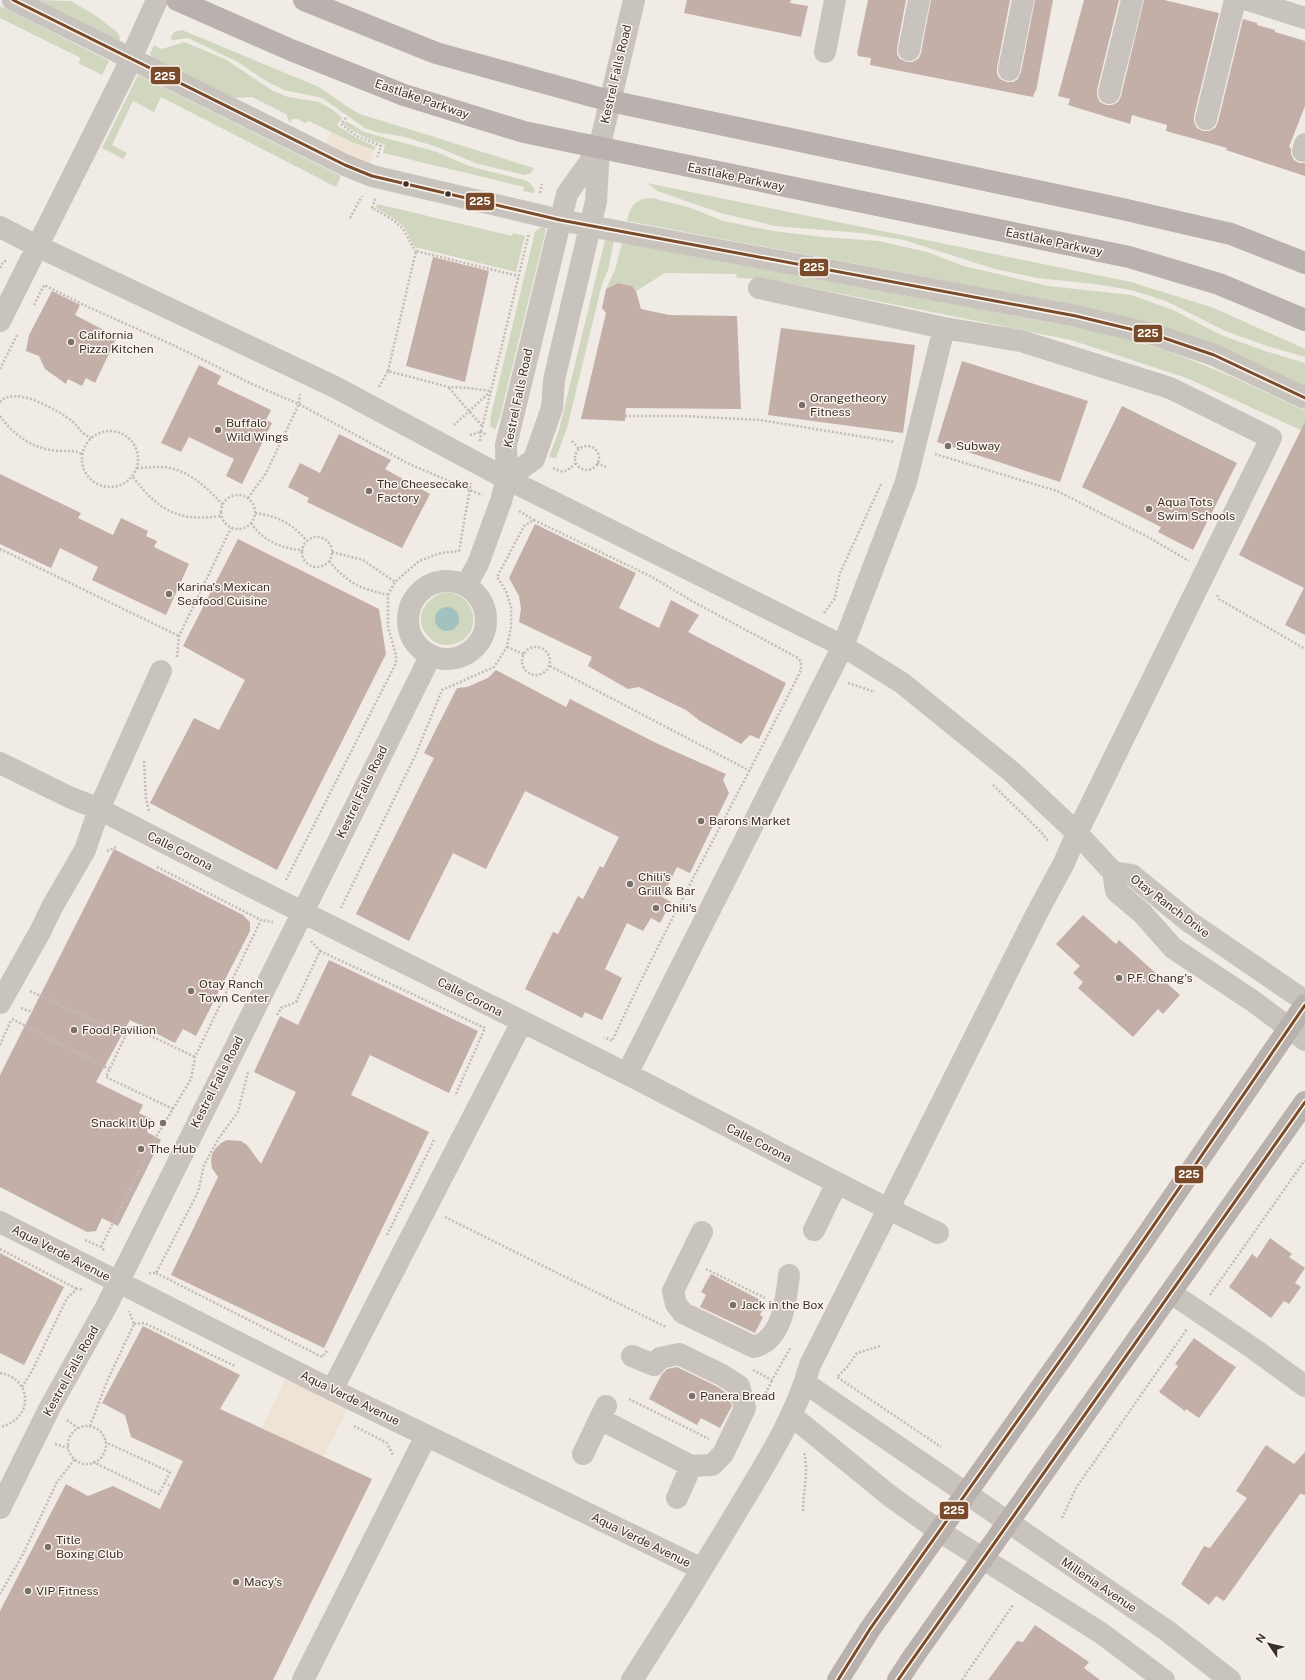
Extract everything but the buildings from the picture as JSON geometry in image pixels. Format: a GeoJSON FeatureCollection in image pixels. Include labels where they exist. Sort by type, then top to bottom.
{"type":"FeatureCollection","features":[{"type":"Feature","properties":{"kind":"main road","name":"Eastlake Parkway"},"geometry":{"type":"LineString","coordinates":[[177,0],[291,50],[404,95],[524,132],[599,149],[1129,257],[1219,284],[1305,320]]}},
{"type":"Feature","properties":{"kind":"main road"},"geometry":{"type":"LineString","coordinates":[[304,0],[436,53],[610,102],[1141,213],[1231,234],[1305,263]]}},
{"type":"Feature","properties":{"kind":"main road"},"geometry":{"type":"LineString","coordinates":[[838,1680],[870,1629],[939,1531],[1081,1331],[1297,1033],[1305,1005]]}},
{"type":"Feature","properties":{"kind":"main road"},"geometry":{"type":"LineString","coordinates":[[898,1680],[1305,1102]]}},
{"type":"Feature","properties":{"kind":"street"},"geometry":{"type":"LineString","coordinates":[[13,0],[338,162],[372,176],[560,220],[1091,320],[1155,336],[1214,356],[1305,398]]}},
{"type":"Feature","properties":{"kind":"street"},"geometry":{"type":"LineString","coordinates":[[9,327],[37,246],[132,59],[157,0]]}},
{"type":"Feature","properties":{"kind":"street","name":"Kestrel Falls Road"},"geometry":{"type":"LineString","coordinates":[[507,479],[534,459],[552,408],[554,380],[596,201],[599,149],[634,0]]}},
{"type":"Feature","properties":{"kind":"street"},"geometry":{"type":"LineString","coordinates":[[825,52],[835,0]]}},
{"type":"Feature","properties":{"kind":"street"},"geometry":{"type":"LineString","coordinates":[[910,50],[919,0]]}},
{"type":"Feature","properties":{"kind":"street"},"geometry":{"type":"LineString","coordinates":[[1009,70],[1023,0]]}},
{"type":"Feature","properties":{"kind":"street"},"geometry":{"type":"LineString","coordinates":[[1109,93],[1132,0]]}},
{"type":"Feature","properties":{"kind":"street"},"geometry":{"type":"LineString","coordinates":[[1206,119],[1235,0]]}},
{"type":"Feature","properties":{"kind":"street"},"geometry":{"type":"LineString","coordinates":[[1248,0],[1305,18]]}},
{"type":"Feature","properties":{"kind":"street","name":"Kestrel Falls Road"},"geometry":{"type":"LineString","coordinates":[[507,479],[506,445],[567,194],[599,149]]}},
{"type":"Feature","properties":{"kind":"street"},"geometry":{"type":"LineString","coordinates":[[0,227],[37,246],[335,386],[507,479],[843,646],[902,683],[1012,772],[1077,834],[1112,872]]}},
{"type":"Feature","properties":{"kind":"street"},"geometry":{"type":"LineString","coordinates":[[632,1680],[702,1569],[777,1444],[792,1416],[805,1383],[810,1365],[1041,905],[1064,863],[1271,438],[1170,388],[1022,341],[944,328],[759,288]]}},
{"type":"Feature","properties":{"kind":"street"},"geometry":{"type":"LineString","coordinates":[[627,1074],[843,646],[906,482],[905,444],[944,328]]}},
{"type":"Feature","properties":{"kind":"street"},"geometry":{"type":"LineString","coordinates":[[466,585],[478,564],[498,513],[507,479]]}},
{"type":"Feature","properties":{"kind":"street"},"geometry":{"type":"LineString","coordinates":[[442,581],[454,581],[466,585],[476,594],[483,605],[486,618],[484,631],[479,643],[469,652],[457,657],[444,659],[431,655],[420,648],[413,638],[409,626],[409,614],[412,602],[420,592],[430,585],[442,581]]}},
{"type":"Feature","properties":{"kind":"street","name":"Kestrel Falls Road"},"geometry":{"type":"LineString","coordinates":[[0,1508],[49,1410],[106,1307],[431,655]]}},
{"type":"Feature","properties":{"kind":"street"},"geometry":{"type":"LineString","coordinates":[[6,1011],[52,907],[85,850],[99,809],[161,671]]}},
{"type":"Feature","properties":{"kind":"street","name":"Calle Corona"},"geometry":{"type":"LineString","coordinates":[[0,763],[69,797],[99,809],[302,913],[627,1074],[888,1210],[938,1233]]}},
{"type":"Feature","properties":{"kind":"street","name":"Otay Ranch Drive"},"geometry":{"type":"LineString","coordinates":[[1297,1033],[1173,948],[1142,913],[1116,891],[1112,872],[1132,875],[1188,921],[1305,1001]]}},
{"type":"Feature","properties":{"kind":"street"},"geometry":{"type":"LineString","coordinates":[[332,1390],[522,1022]]}},
{"type":"Feature","properties":{"kind":"street"},"geometry":{"type":"LineString","coordinates":[[814,1230],[837,1183]]}},
{"type":"Feature","properties":{"kind":"street","name":"Aqua Verde Avenue"},"geometry":{"type":"LineString","coordinates":[[0,1222],[332,1390],[702,1569]]}},
{"type":"Feature","properties":{"kind":"street"},"geometry":{"type":"LineString","coordinates":[[702,1232],[673,1291],[676,1304],[683,1313],[754,1347],[761,1345],[771,1336],[784,1311],[789,1275]]}},
{"type":"Feature","properties":{"kind":"street"},"geometry":{"type":"LineString","coordinates":[[1171,1293],[1261,1353],[1305,1386]]}},
{"type":"Feature","properties":{"kind":"street"},"geometry":{"type":"LineString","coordinates":[[583,1454],[603,1413],[691,1466],[712,1465],[723,1454],[745,1408],[739,1386],[722,1375],[679,1354],[660,1358],[654,1365],[632,1356]]}},
{"type":"Feature","properties":{"kind":"street","name":"Millenia Avenue"},"geometry":{"type":"LineString","coordinates":[[805,1383],[1166,1630],[1230,1680]]}},
{"type":"Feature","properties":{"kind":"street"},"geometry":{"type":"LineString","coordinates":[[792,1416],[890,1496],[939,1531],[1101,1633],[1164,1680]]}},
{"type":"Feature","properties":{"kind":"street"},"geometry":{"type":"LineString","coordinates":[[303,1680],[426,1436]]}},
{"type":"Feature","properties":{"kind":"street"},"geometry":{"type":"LineString","coordinates":[[677,1498],[691,1466]]}},
{"type":"Feature","properties":{"kind":"path"},"geometry":{"type":"LineString","coordinates":[[346,118],[341,124],[357,136],[381,146],[377,158]]}},
{"type":"Feature","properties":{"kind":"path"},"geometry":{"type":"LineString","coordinates":[[350,218],[362,196],[375,200],[372,208],[387,216],[404,231],[410,244],[416,251],[518,276]]}},
{"type":"Feature","properties":{"kind":"path"},"geometry":{"type":"LineString","coordinates":[[482,432],[529,232]]}},
{"type":"Feature","properties":{"kind":"path"},"geometry":{"type":"LineString","coordinates":[[379,387],[388,371],[416,251]]}},
{"type":"Feature","properties":{"kind":"path"},"geometry":{"type":"LineString","coordinates":[[33,305],[44,285],[84,305],[175,346],[254,385],[299,404],[409,464],[470,491]]}},
{"type":"Feature","properties":{"kind":"path"},"geometry":{"type":"LineString","coordinates":[[0,369],[9,327]]}},
{"type":"Feature","properties":{"kind":"path"},"geometry":{"type":"LineString","coordinates":[[388,371],[449,387],[491,391]]}},
{"type":"Feature","properties":{"kind":"path"},"geometry":{"type":"LineString","coordinates":[[449,387],[483,427]]}},
{"type":"Feature","properties":{"kind":"path"},"geometry":{"type":"LineString","coordinates":[[248,498],[266,473],[299,404],[300,390]]}},
{"type":"Feature","properties":{"kind":"path"},"geometry":{"type":"LineString","coordinates":[[454,425],[491,391]]}},
{"type":"Feature","properties":{"kind":"path"},"geometry":{"type":"LineString","coordinates":[[0,402],[7,397],[19,396],[48,406],[74,424],[82,433],[91,438]]}},
{"type":"Feature","properties":{"kind":"path"},"geometry":{"type":"LineString","coordinates":[[0,416],[16,434],[31,444],[61,451],[73,450],[82,454]]}},
{"type":"Feature","properties":{"kind":"path"},"geometry":{"type":"LineString","coordinates":[[625,416],[684,416],[760,420],[905,444],[938,456],[1057,491],[1148,537],[1190,562],[1183,576],[1214,592],[1220,599],[1305,649]]}},
{"type":"Feature","properties":{"kind":"path"},"geometry":{"type":"LineString","coordinates":[[107,430],[116,431],[125,434],[132,440],[137,449],[139,458],[138,468],[133,477],[126,483],[117,487],[107,488],[90,480],[82,464],[82,454],[85,445],[98,433],[107,430]]}},
{"type":"Feature","properties":{"kind":"path"},"geometry":{"type":"LineString","coordinates":[[572,441],[579,449]]}},
{"type":"Feature","properties":{"kind":"path"},"geometry":{"type":"LineString","coordinates":[[893,449],[905,444]]}},
{"type":"Feature","properties":{"kind":"path"},"geometry":{"type":"LineString","coordinates":[[587,446],[594,449],[598,456],[597,463],[592,468],[581,468],[576,463],[576,455],[579,449],[587,446]]}},
{"type":"Feature","properties":{"kind":"path"},"geometry":{"type":"LineString","coordinates":[[289,883],[285,879],[396,663],[396,655],[388,628],[388,595],[395,582],[419,561],[441,553],[459,551],[475,461]]}},
{"type":"Feature","properties":{"kind":"path"},"geometry":{"type":"LineString","coordinates":[[561,472],[567,471],[576,463]]}},
{"type":"Feature","properties":{"kind":"path"},"geometry":{"type":"LineString","coordinates":[[597,463],[606,467]]}},
{"type":"Feature","properties":{"kind":"path"},"geometry":{"type":"LineString","coordinates":[[138,468],[161,467],[185,473],[211,492],[223,505]]}},
{"type":"Feature","properties":{"kind":"path"},"geometry":{"type":"LineString","coordinates":[[133,477],[148,497],[168,510],[186,518],[221,516]]}},
{"type":"Feature","properties":{"kind":"path"},"geometry":{"type":"LineString","coordinates":[[821,612],[825,614],[835,598],[840,573],[883,480]]}},
{"type":"Feature","properties":{"kind":"path"},"geometry":{"type":"LineString","coordinates":[[237,495],[248,498],[252,502],[256,513],[251,523],[242,529],[232,528],[227,525],[221,516],[223,505],[226,500],[237,495]]}},
{"type":"Feature","properties":{"kind":"path"},"geometry":{"type":"LineString","coordinates":[[256,513],[278,518],[293,526],[307,541]]}},
{"type":"Feature","properties":{"kind":"path"},"geometry":{"type":"LineString","coordinates":[[334,906],[340,909],[415,756],[442,690],[494,667],[507,647],[512,627],[511,607],[506,591],[497,577],[524,526],[534,520],[652,577],[692,601],[798,658],[801,662],[801,670],[750,771],[647,966],[612,1041],[598,1034]]}},
{"type":"Feature","properties":{"kind":"path"},"geometry":{"type":"LineString","coordinates":[[251,523],[264,539],[283,547],[303,550]]}},
{"type":"Feature","properties":{"kind":"path"},"geometry":{"type":"LineString","coordinates":[[0,549],[179,636],[232,528]]}},
{"type":"Feature","properties":{"kind":"path"},"geometry":{"type":"LineString","coordinates":[[316,537],[329,543],[332,552],[329,561],[321,566],[312,566],[304,559],[303,550],[307,541],[316,537]]}},
{"type":"Feature","properties":{"kind":"path"},"geometry":{"type":"LineString","coordinates":[[332,552],[363,560],[395,582]]}},
{"type":"Feature","properties":{"kind":"path"},"geometry":{"type":"LineString","coordinates":[[329,561],[339,573],[350,582],[367,590],[388,595]]}},
{"type":"Feature","properties":{"kind":"path"},"geometry":{"type":"LineString","coordinates":[[507,647],[524,654]]}},
{"type":"Feature","properties":{"kind":"path"},"geometry":{"type":"LineString","coordinates":[[541,648],[548,652],[550,657],[550,666],[539,675],[529,674],[523,666],[522,658],[524,654],[529,649],[541,648]]}},
{"type":"Feature","properties":{"kind":"path"},"geometry":{"type":"LineString","coordinates":[[550,666],[750,771]]}},
{"type":"Feature","properties":{"kind":"path"},"geometry":{"type":"LineString","coordinates":[[848,683],[878,693]]}},
{"type":"Feature","properties":{"kind":"path"},"geometry":{"type":"LineString","coordinates":[[992,784],[1041,832],[1049,842]]}},
{"type":"Feature","properties":{"kind":"path"},"geometry":{"type":"LineString","coordinates":[[157,867],[261,920],[275,923]]}},
{"type":"Feature","properties":{"kind":"path"},"geometry":{"type":"LineString","coordinates":[[108,1254],[102,1247],[156,1137],[191,1079],[195,1058],[261,920]]}},
{"type":"Feature","properties":{"kind":"path"},"geometry":{"type":"LineString","coordinates":[[311,941],[320,951],[485,1028],[454,1096]]}},
{"type":"Feature","properties":{"kind":"path"},"geometry":{"type":"LineString","coordinates":[[274,1021],[281,1008],[296,1002],[320,951]]}},
{"type":"Feature","properties":{"kind":"path"},"geometry":{"type":"LineString","coordinates":[[28,990],[126,1036]]}},
{"type":"Feature","properties":{"kind":"path"},"geometry":{"type":"LineString","coordinates":[[6,1011],[110,1069]]}},
{"type":"Feature","properties":{"kind":"path"},"geometry":{"type":"LineString","coordinates":[[173,1109],[106,1077],[130,1026],[195,1058]]}},
{"type":"Feature","properties":{"kind":"path"},"geometry":{"type":"LineString","coordinates":[[156,1273],[198,1192],[204,1165],[219,1138],[238,1112],[250,1068]]}},
{"type":"Feature","properties":{"kind":"path"},"geometry":{"type":"LineString","coordinates":[[386,1236],[434,1140]]}},
{"type":"Feature","properties":{"kind":"path"},"geometry":{"type":"LineString","coordinates":[[1062,1518],[1076,1488],[1305,1160]]}},
{"type":"Feature","properties":{"kind":"path"},"geometry":{"type":"LineString","coordinates":[[406,1195],[672,1330]]}},
{"type":"Feature","properties":{"kind":"path"},"geometry":{"type":"LineString","coordinates":[[0,1249],[76,1289],[90,1289]]}},
{"type":"Feature","properties":{"kind":"path"},"geometry":{"type":"LineString","coordinates":[[684,1268],[700,1277],[705,1268],[771,1301],[770,1305],[784,1311]]}},
{"type":"Feature","properties":{"kind":"path"},"geometry":{"type":"LineString","coordinates":[[146,1273],[156,1273],[322,1357],[332,1346]]}},
{"type":"Feature","properties":{"kind":"path"},"geometry":{"type":"LineString","coordinates":[[22,1387],[32,1371],[67,1298],[76,1289]]}},
{"type":"Feature","properties":{"kind":"path"},"geometry":{"type":"LineString","coordinates":[[90,1426],[108,1380],[134,1324],[128,1309]]}},
{"type":"Feature","properties":{"kind":"path"},"geometry":{"type":"LineString","coordinates":[[134,1324],[144,1323],[236,1367]]}},
{"type":"Feature","properties":{"kind":"path"},"geometry":{"type":"LineString","coordinates":[[751,1369],[772,1380],[793,1342]]}},
{"type":"Feature","properties":{"kind":"path"},"geometry":{"type":"LineString","coordinates":[[880,1346],[857,1353],[847,1367],[837,1377],[942,1447]]}},
{"type":"Feature","properties":{"kind":"path"},"geometry":{"type":"LineString","coordinates":[[0,1373],[9,1375],[16,1380],[22,1387],[25,1395],[23,1412],[9,1425],[0,1428]]}},
{"type":"Feature","properties":{"kind":"path"},"geometry":{"type":"LineString","coordinates":[[629,1398],[712,1440]]}},
{"type":"Feature","properties":{"kind":"path"},"geometry":{"type":"LineString","coordinates":[[348,1423],[386,1443],[393,1453],[392,1459]]}},
{"type":"Feature","properties":{"kind":"path"},"geometry":{"type":"LineString","coordinates":[[93,1462],[102,1454],[105,1448],[105,1442],[100,1432],[90,1426],[78,1428],[70,1436],[68,1448],[74,1459],[80,1462],[93,1462],[159,1494],[170,1472],[105,1442]]}},
{"type":"Feature","properties":{"kind":"path"},"geometry":{"type":"LineString","coordinates":[[803,1511],[803,1494],[807,1467],[804,1452]]}},
{"type":"Feature","properties":{"kind":"path"},"geometry":{"type":"LineString","coordinates":[[0,1594],[23,1554],[57,1482],[74,1459]]}},
{"type":"Feature","properties":{"kind":"path"},"geometry":{"type":"LineString","coordinates":[[164,1483],[171,1486]]}},
{"type":"Feature","properties":{"kind":"path"},"geometry":{"type":"LineString","coordinates":[[962,1680],[1013,1605]]}},
{"type":"Feature","properties":{"kind":"green space"},"geometry":{"type":"Polygon","coordinates":[[[36,0],[71,1],[96,16],[117,32],[120,37],[120,43],[36,0]]]}},
{"type":"Feature","properties":{"kind":"green space"},"geometry":{"type":"Polygon","coordinates":[[[0,6],[109,61],[102,75],[78,63],[81,58],[0,18],[0,6]]]}},
{"type":"Feature","properties":{"kind":"green space"},"geometry":{"type":"Polygon","coordinates":[[[182,30],[319,87],[360,114],[534,168],[531,173],[525,175],[478,164],[437,147],[405,137],[376,132],[365,128],[322,98],[284,90],[266,81],[238,62],[188,38],[174,40],[170,39],[174,32],[182,30]]]}},
{"type":"Feature","properties":{"kind":"green space"},"geometry":{"type":"Polygon","coordinates":[[[184,42],[225,59],[273,91],[288,97],[319,102],[333,110],[342,118],[337,125],[355,137],[376,147],[374,150],[351,142],[309,121],[305,123],[297,119],[292,119],[290,123],[286,114],[252,97],[232,98],[153,59],[150,54],[154,45],[162,49],[184,42]]]}},
{"type":"Feature","properties":{"kind":"green space"},"geometry":{"type":"Polygon","coordinates":[[[138,75],[341,176],[336,187],[161,97],[154,112],[133,101],[112,145],[127,153],[123,159],[102,148],[138,75]]]}},
{"type":"Feature","properties":{"kind":"green space"},"geometry":{"type":"Polygon","coordinates":[[[346,121],[364,132],[437,152],[469,166],[524,180],[530,183],[535,190],[534,193],[523,191],[524,187],[383,153],[385,145],[368,139],[353,131],[343,124],[346,121]]]}},
{"type":"Feature","properties":{"kind":"green space"},"geometry":{"type":"Polygon","coordinates":[[[647,183],[1131,282],[1214,308],[1305,349],[1305,357],[1267,346],[1225,331],[1166,301],[1131,290],[1095,284],[1037,278],[995,269],[904,240],[861,233],[775,226],[721,213],[657,191],[647,183]]]}},
{"type":"Feature","properties":{"kind":"green space"},"geometry":{"type":"Polygon","coordinates":[[[652,198],[691,208],[723,221],[773,231],[823,237],[878,241],[927,252],[964,266],[1048,286],[1131,295],[1173,310],[1221,335],[1262,350],[1305,363],[1305,389],[1070,304],[627,221],[632,207],[638,201],[652,198]]]}},
{"type":"Feature","properties":{"kind":"green space"},"geometry":{"type":"Polygon","coordinates":[[[377,204],[512,236],[513,233],[525,236],[516,272],[415,247],[403,226],[376,208],[377,204]]]}},
{"type":"Feature","properties":{"kind":"green space"},"geometry":{"type":"Polygon","coordinates":[[[541,227],[546,229],[500,417],[495,430],[490,426],[491,415],[535,232],[541,227]]]}},
{"type":"Feature","properties":{"kind":"green space"},"geometry":{"type":"Polygon","coordinates":[[[605,240],[614,241],[608,270],[602,284],[567,428],[556,458],[549,457],[559,430],[605,240]]]}},
{"type":"Feature","properties":{"kind":"green space"},"geometry":{"type":"Polygon","coordinates":[[[622,243],[1096,331],[1130,340],[1164,350],[1218,371],[1305,411],[1305,432],[1189,379],[1071,340],[767,279],[737,278],[736,274],[665,273],[636,291],[632,286],[618,283],[606,289],[615,270],[622,243]]]}},
{"type":"Feature","properties":{"kind":"green space"},"geometry":{"type":"Polygon","coordinates":[[[446,592],[458,595],[467,602],[472,610],[473,620],[472,629],[466,637],[458,643],[443,645],[436,643],[428,637],[421,624],[421,618],[422,612],[429,601],[446,592]]]}},
{"type":"Feature","properties":{"kind":"shaded area"},"geometry":{"type":"Polygon","coordinates":[[[332,132],[351,142],[374,150],[370,163],[325,144],[332,132]]]}},
{"type":"Feature","properties":{"kind":"shaded area"},"geometry":{"type":"Polygon","coordinates":[[[285,1379],[347,1409],[323,1458],[262,1428],[285,1379]]]}},
{"type":"Feature","properties":{"kind":"water"},"geometry":{"type":"Polygon","coordinates":[[[447,607],[456,610],[459,619],[456,628],[447,631],[438,628],[435,619],[438,610],[447,607]]]}},
{"type":"Feature","properties":{"kind":"transit line","name":"225"},"geometry":{"type":"LineString","coordinates":[[13,0],[345,165],[372,176],[560,220],[1076,316],[1155,335],[1214,355],[1305,398]]}},
{"type":"Feature","properties":{"kind":"transit line","name":"225"},"geometry":{"type":"LineString","coordinates":[[838,1680],[870,1629],[1081,1331],[1305,1005]]}},
{"type":"Feature","properties":{"kind":"transit line","name":"225"},"geometry":{"type":"LineString","coordinates":[[898,1680],[1305,1102]]}},
{"type":"Feature","properties":{"kind":"place","name":"California Pizza Kitchen"},"geometry":{"type":"Point","coordinates":[71,342]}},
{"type":"Feature","properties":{"kind":"place","name":"Orangetheory Fitness"},"geometry":{"type":"Point","coordinates":[802,405]}},
{"type":"Feature","properties":{"kind":"place","name":"Buffalo Wild Wings"},"geometry":{"type":"Point","coordinates":[218,430]}},
{"type":"Feature","properties":{"kind":"place","name":"Subway"},"geometry":{"type":"Point","coordinates":[948,446]}},
{"type":"Feature","properties":{"kind":"place","name":"The Cheesecake Factory"},"geometry":{"type":"Point","coordinates":[369,491]}},
{"type":"Feature","properties":{"kind":"place","name":"Aqua Tots Swim Schools"},"geometry":{"type":"Point","coordinates":[1149,509]}},
{"type":"Feature","properties":{"kind":"place","name":"Karina's Mexican Seafood Cuisine"},"geometry":{"type":"Point","coordinates":[169,594]}},
{"type":"Feature","properties":{"kind":"place","name":"Barons Market"},"geometry":{"type":"Point","coordinates":[701,821]}},
{"type":"Feature","properties":{"kind":"place","name":"Chili's Grill & Bar"},"geometry":{"type":"Point","coordinates":[630,884]}},
{"type":"Feature","properties":{"kind":"place","name":"Chili's"},"geometry":{"type":"Point","coordinates":[656,908]}},
{"type":"Feature","properties":{"kind":"place","name":"P.F. Chang's"},"geometry":{"type":"Point","coordinates":[1119,978]}},
{"type":"Feature","properties":{"kind":"place","name":"Otay Ranch Town Center"},"geometry":{"type":"Point","coordinates":[191,991]}},
{"type":"Feature","properties":{"kind":"place","name":"Food Pavilion"},"geometry":{"type":"Point","coordinates":[74,1030]}},
{"type":"Feature","properties":{"kind":"place","name":"Snack It Up"},"geometry":{"type":"Point","coordinates":[163,1123]}},
{"type":"Feature","properties":{"kind":"place","name":"The Hub"},"geometry":{"type":"Point","coordinates":[141,1149]}},
{"type":"Feature","properties":{"kind":"place","name":"Jack in the Box"},"geometry":{"type":"Point","coordinates":[733,1305]}},
{"type":"Feature","properties":{"kind":"place","name":"Panera Bread"},"geometry":{"type":"Point","coordinates":[692,1396]}},
{"type":"Feature","properties":{"kind":"place","name":"Title Boxing Club"},"geometry":{"type":"Point","coordinates":[48,1547]}},
{"type":"Feature","properties":{"kind":"place","name":"Macy's"},"geometry":{"type":"Point","coordinates":[236,1582]}},
{"type":"Feature","properties":{"kind":"place","name":"VIP Fitness"},"geometry":{"type":"Point","coordinates":[28,1591]}}]}
